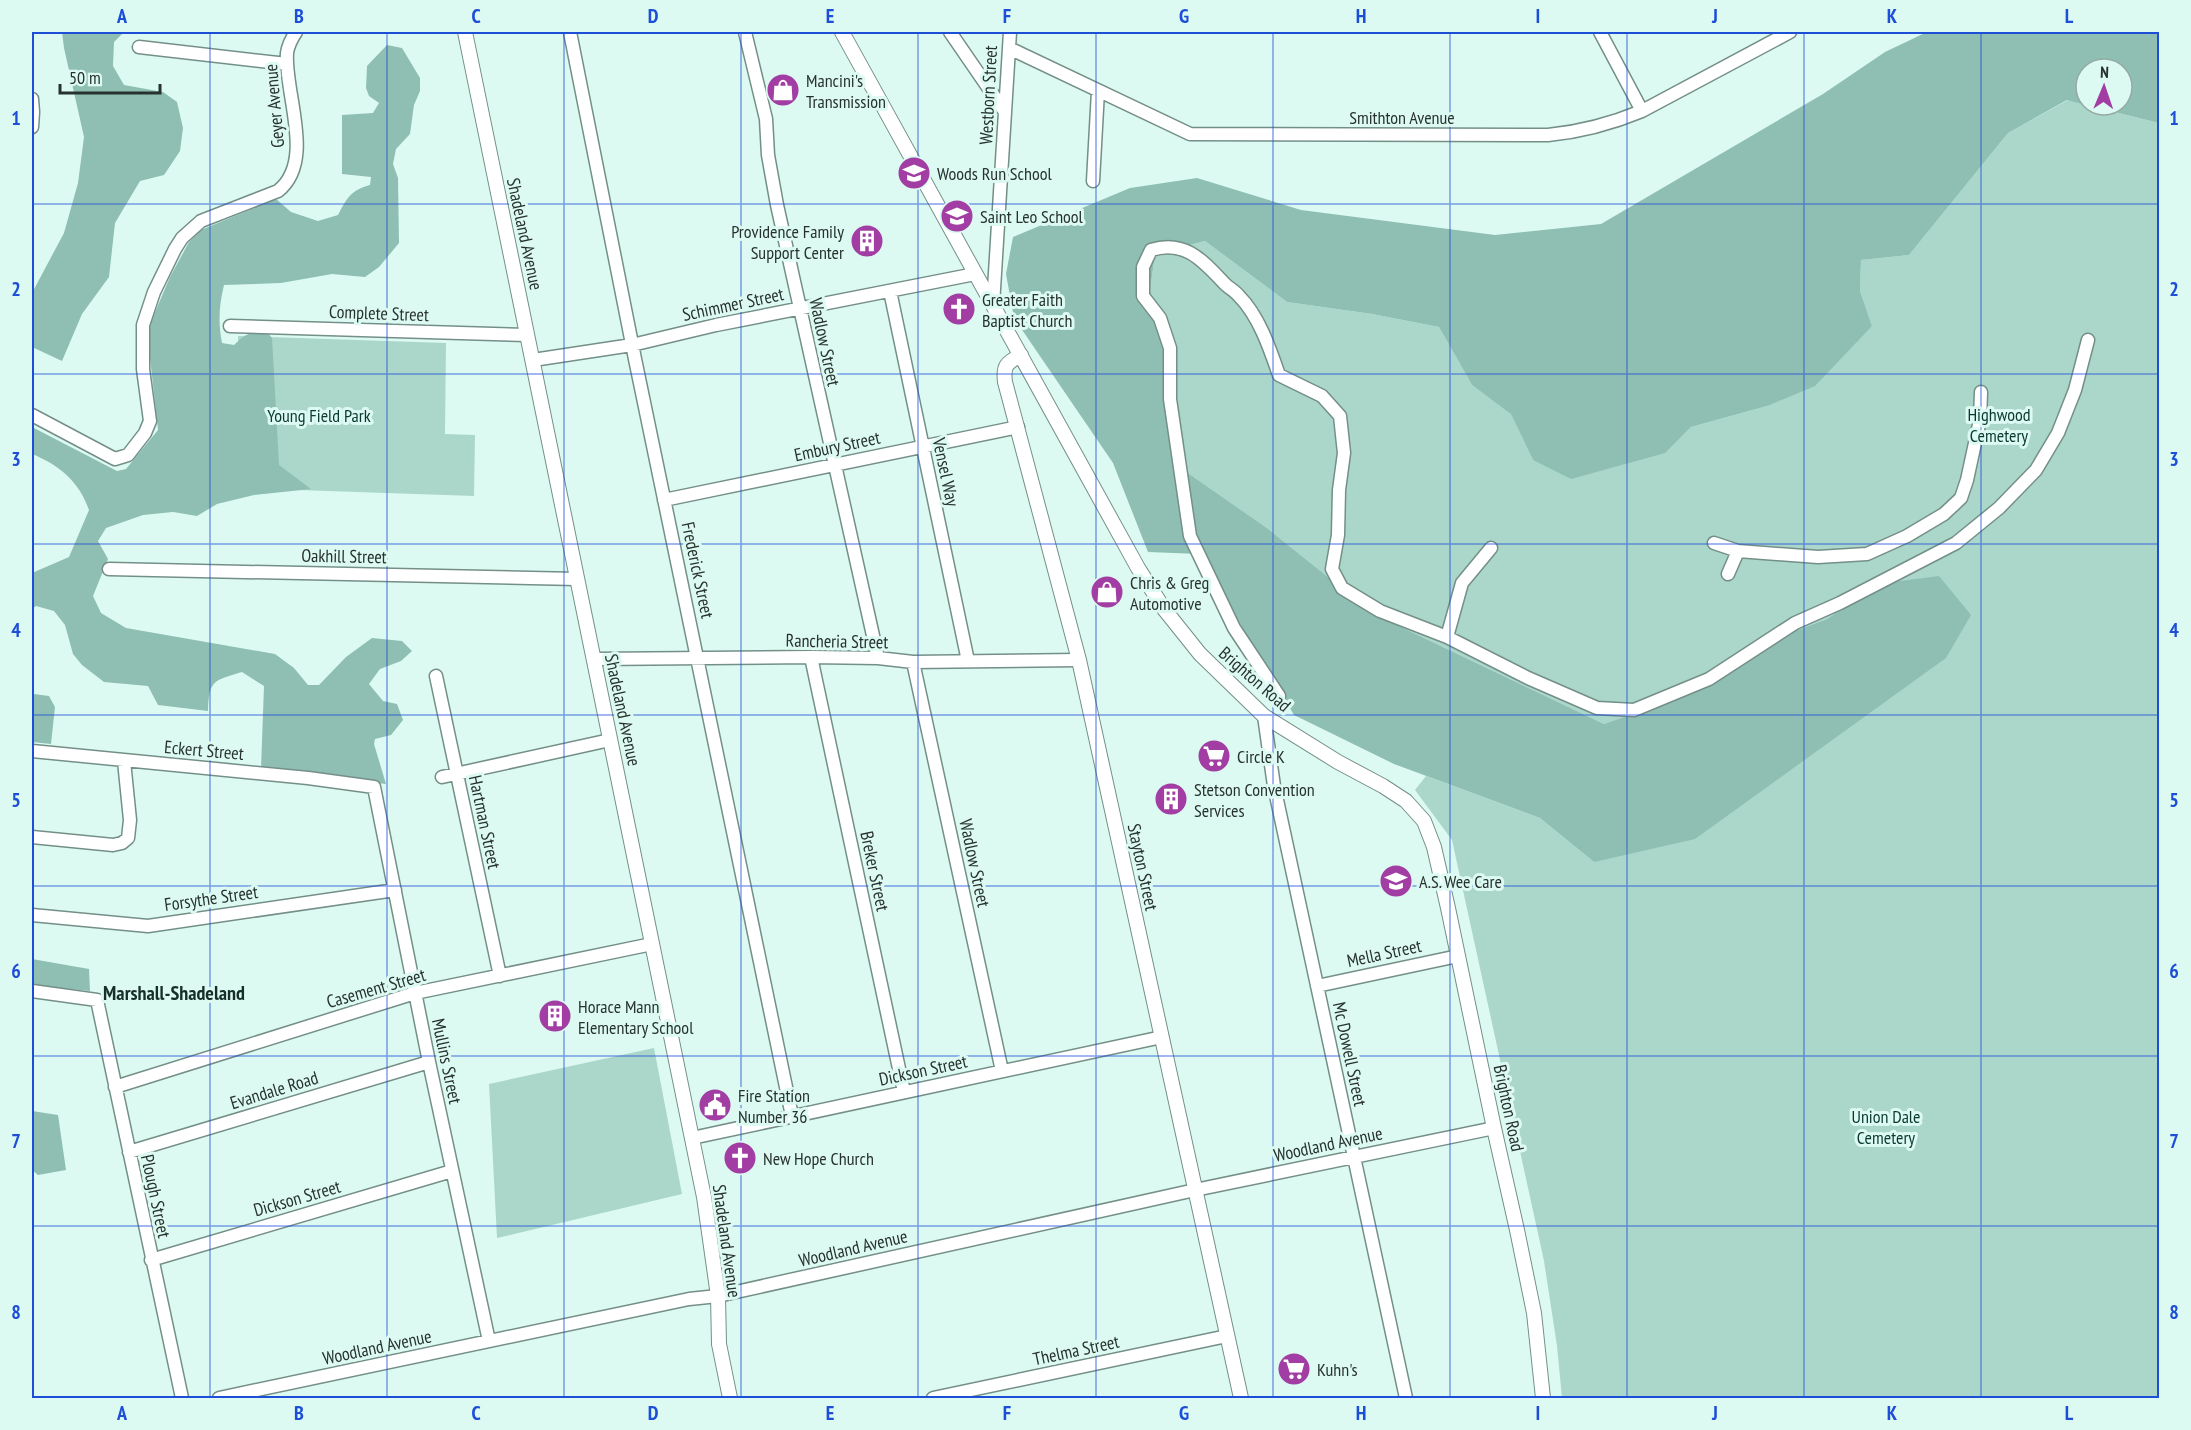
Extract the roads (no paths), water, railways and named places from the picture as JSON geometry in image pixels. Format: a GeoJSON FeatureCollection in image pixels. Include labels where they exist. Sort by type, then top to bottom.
{"type":"FeatureCollection","features":[{"type":"Feature","properties":{"kind":"street","name":"Geyer Avenue"},"geometry":{"type":"LineString","coordinates":[[32,414],[111,458],[124,457],[145,433],[150,421],[150,413],[143,369],[143,324],[154,292],[175,249],[182,238],[201,221],[279,191],[294,168],[296,134],[287,64],[288,50],[296,32]]}},
{"type":"Feature","properties":{"kind":"street","name":"Shadeland Avenue"},"geometry":{"type":"LineString","coordinates":[[465,32],[704,1197],[718,1296],[719,1344],[730,1398]]}},
{"type":"Feature","properties":{"kind":"street","name":"Frederick Street"},"geometry":{"type":"LineString","coordinates":[[570,32],[632,345],[792,1116]]}},
{"type":"Feature","properties":{"kind":"street","name":"Wadlow Street"},"geometry":{"type":"LineString","coordinates":[[745,32],[766,119],[768,155],[777,205],[878,658]]}},
{"type":"Feature","properties":{"kind":"street","name":"Brighton Road"},"geometry":{"type":"LineString","coordinates":[[842,32],[1138,568],[1164,609],[1200,654],[1264,716],[1406,801],[1424,821],[1434,847],[1534,1312],[1543,1398]]}},
{"type":"Feature","properties":{"kind":"street"},"geometry":{"type":"LineString","coordinates":[[950,32],[1005,112]]}},
{"type":"Feature","properties":{"kind":"street","name":"Westborn Street"},"geometry":{"type":"LineString","coordinates":[[993,305],[1010,32]]}},
{"type":"Feature","properties":{"kind":"street"},"geometry":{"type":"LineString","coordinates":[[1600,32],[1642,111]]}},
{"type":"Feature","properties":{"kind":"street","name":"Smithton Avenue"},"geometry":{"type":"LineString","coordinates":[[1009,48],[1183,132],[1198,135],[1548,135],[1628,117],[1790,32]]}},
{"type":"Feature","properties":{"kind":"street"},"geometry":{"type":"LineString","coordinates":[[139,47],[287,64]]}},
{"type":"Feature","properties":{"kind":"street"},"geometry":{"type":"LineString","coordinates":[[1093,181],[1098,91]]}},
{"type":"Feature","properties":{"kind":"street"},"geometry":{"type":"LineString","coordinates":[[32,99],[32,127]]}},
{"type":"Feature","properties":{"kind":"street"},"geometry":{"type":"LineString","coordinates":[[1279,696],[1234,628],[1190,536],[1170,399],[1170,348],[1160,318],[1143,296],[1143,267],[1151,250],[1165,245],[1184,249],[1213,269],[1240,297],[1256,320],[1272,352],[1279,375],[1322,396],[1340,416],[1344,453],[1339,490],[1338,535],[1332,569],[1342,588],[1380,611],[1447,637],[1528,678],[1597,708],[1634,710],[1709,679],[1795,623],[1840,603],[1956,543],[1999,508],[2036,470],[2058,433],[2075,390],[2088,340]]}},
{"type":"Feature","properties":{"kind":"street","name":"Schimmer Street"},"geometry":{"type":"LineString","coordinates":[[532,360],[632,345],[975,274]]}},
{"type":"Feature","properties":{"kind":"street","name":"Vensel Way"},"geometry":{"type":"LineString","coordinates":[[890,291],[968,661]]}},
{"type":"Feature","properties":{"kind":"street","name":"Complete Street"},"geometry":{"type":"LineString","coordinates":[[230,326],[527,335]]}},
{"type":"Feature","properties":{"kind":"street","name":"Stayton Street"},"geometry":{"type":"LineString","coordinates":[[1021,355],[1006,363],[1003,369],[1005,382],[1079,660],[1241,1398]]}},
{"type":"Feature","properties":{"kind":"street"},"geometry":{"type":"LineString","coordinates":[[1714,543],[1738,551],[1771,549],[1818,557],[1867,554],[1907,537],[1944,514],[1961,498],[1980,420],[1982,392]]}},
{"type":"Feature","properties":{"kind":"street","name":"Embury Street"},"geometry":{"type":"LineString","coordinates":[[664,500],[1018,427]]}},
{"type":"Feature","properties":{"kind":"street"},"geometry":{"type":"LineString","coordinates":[[1447,637],[1462,583],[1491,548]]}},
{"type":"Feature","properties":{"kind":"street"},"geometry":{"type":"LineString","coordinates":[[1728,574],[1738,551]]}},
{"type":"Feature","properties":{"kind":"street","name":"Oakhill Street"},"geometry":{"type":"LineString","coordinates":[[109,569],[578,579]]}},
{"type":"Feature","properties":{"kind":"street","name":"Rancheria Street"},"geometry":{"type":"LineString","coordinates":[[594,659],[811,657],[878,658],[913,662],[1079,660]]}},
{"type":"Feature","properties":{"kind":"street","name":"Breker Street"},"geometry":{"type":"LineString","coordinates":[[811,657],[904,1092]]}},
{"type":"Feature","properties":{"kind":"street","name":"Wadlow Street"},"geometry":{"type":"LineString","coordinates":[[913,662],[1002,1071]]}},
{"type":"Feature","properties":{"kind":"street","name":"Hartman Street"},"geometry":{"type":"LineString","coordinates":[[436,676],[500,976]]}},
{"type":"Feature","properties":{"kind":"street","name":"Mc Dowell Street"},"geometry":{"type":"LineString","coordinates":[[1264,716],[1274,786],[1406,1398]]}},
{"type":"Feature","properties":{"kind":"street"},"geometry":{"type":"LineString","coordinates":[[442,777],[610,740]]}},
{"type":"Feature","properties":{"kind":"street","name":"Eckert Street"},"geometry":{"type":"LineString","coordinates":[[32,751],[309,778],[374,788]]}},
{"type":"Feature","properties":{"kind":"street"},"geometry":{"type":"LineString","coordinates":[[32,837],[112,845],[123,843],[128,838],[130,820],[124,761]]}},
{"type":"Feature","properties":{"kind":"street","name":"Mullins Street"},"geometry":{"type":"LineString","coordinates":[[374,788],[429,1062],[489,1341]]}},
{"type":"Feature","properties":{"kind":"street","name":"Forsythe Street"},"geometry":{"type":"LineString","coordinates":[[32,915],[148,926],[395,890]]}},
{"type":"Feature","properties":{"kind":"street","name":"Casement Street"},"geometry":{"type":"LineString","coordinates":[[115,1087],[415,993],[652,944]]}},
{"type":"Feature","properties":{"kind":"street","name":"Mella Street"},"geometry":{"type":"LineString","coordinates":[[1317,986],[1458,956]]}},
{"type":"Feature","properties":{"kind":"street","name":"Plough Street"},"geometry":{"type":"LineString","coordinates":[[32,991],[97,1000],[182,1398]]}},
{"type":"Feature","properties":{"kind":"street","name":"Dickson Street"},"geometry":{"type":"LineString","coordinates":[[692,1138],[1161,1037]]}},
{"type":"Feature","properties":{"kind":"street","name":"Evandale Road"},"geometry":{"type":"LineString","coordinates":[[129,1152],[429,1062]]}},
{"type":"Feature","properties":{"kind":"street","name":"Woodland Avenue"},"geometry":{"type":"LineString","coordinates":[[219,1398],[689,1299],[718,1296],[1195,1190],[1494,1128]]}},
{"type":"Feature","properties":{"kind":"street","name":"Dickson Street"},"geometry":{"type":"LineString","coordinates":[[152,1260],[452,1171]]}},
{"type":"Feature","properties":{"kind":"street","name":"Thelma Street"},"geometry":{"type":"LineString","coordinates":[[933,1398],[1227,1336]]}},
{"type":"Feature","properties":{"kind":"place","name":"Mancini's Transmission"},"geometry":{"type":"Point","coordinates":[783,90]}},
{"type":"Feature","properties":{"kind":"place","name":"Woods Run School"},"geometry":{"type":"Point","coordinates":[914,173]}},
{"type":"Feature","properties":{"kind":"place","name":"Saint Leo School"},"geometry":{"type":"Point","coordinates":[957,216]}},
{"type":"Feature","properties":{"kind":"place","name":"Providence Family Support Center"},"geometry":{"type":"Point","coordinates":[867,241]}},
{"type":"Feature","properties":{"kind":"place","name":"Greater Faith Baptist Church"},"geometry":{"type":"Point","coordinates":[959,309]}},
{"type":"Feature","properties":{"kind":"place","name":"Chris & Greg Automotive"},"geometry":{"type":"Point","coordinates":[1107,592]}},
{"type":"Feature","properties":{"kind":"place","name":"Circle K"},"geometry":{"type":"Point","coordinates":[1214,756]}},
{"type":"Feature","properties":{"kind":"place","name":"Stetson Convention Services"},"geometry":{"type":"Point","coordinates":[1171,799]}},
{"type":"Feature","properties":{"kind":"place","name":"A.S. Wee Care"},"geometry":{"type":"Point","coordinates":[1396,881]}},
{"type":"Feature","properties":{"kind":"place","name":"Horace Mann Elementary School"},"geometry":{"type":"Point","coordinates":[555,1016]}},
{"type":"Feature","properties":{"kind":"place","name":"Fire Station Number 36"},"geometry":{"type":"Point","coordinates":[715,1105]}},
{"type":"Feature","properties":{"kind":"place","name":"New Hope Church"},"geometry":{"type":"Point","coordinates":[740,1158]}},
{"type":"Feature","properties":{"kind":"place","name":"Kuhn's"},"geometry":{"type":"Point","coordinates":[1294,1369]}},
{"type":"Feature","properties":{"kind":"district","name":"Marshall-Shadeland"},"geometry":{"type":"Point","coordinates":[174,993]}},
{"type":"Feature","properties":{"kind":"park label","name":"Young Field Park"},"geometry":{"type":"Point","coordinates":[319,415]}},
{"type":"Feature","properties":{"kind":"park label","name":"Highwood Cemetery"},"geometry":{"type":"Point","coordinates":[1999,424]}},
{"type":"Feature","properties":{"kind":"park label","name":"Union Dale Cemetery"},"geometry":{"type":"Point","coordinates":[1886,1126]}}]}
